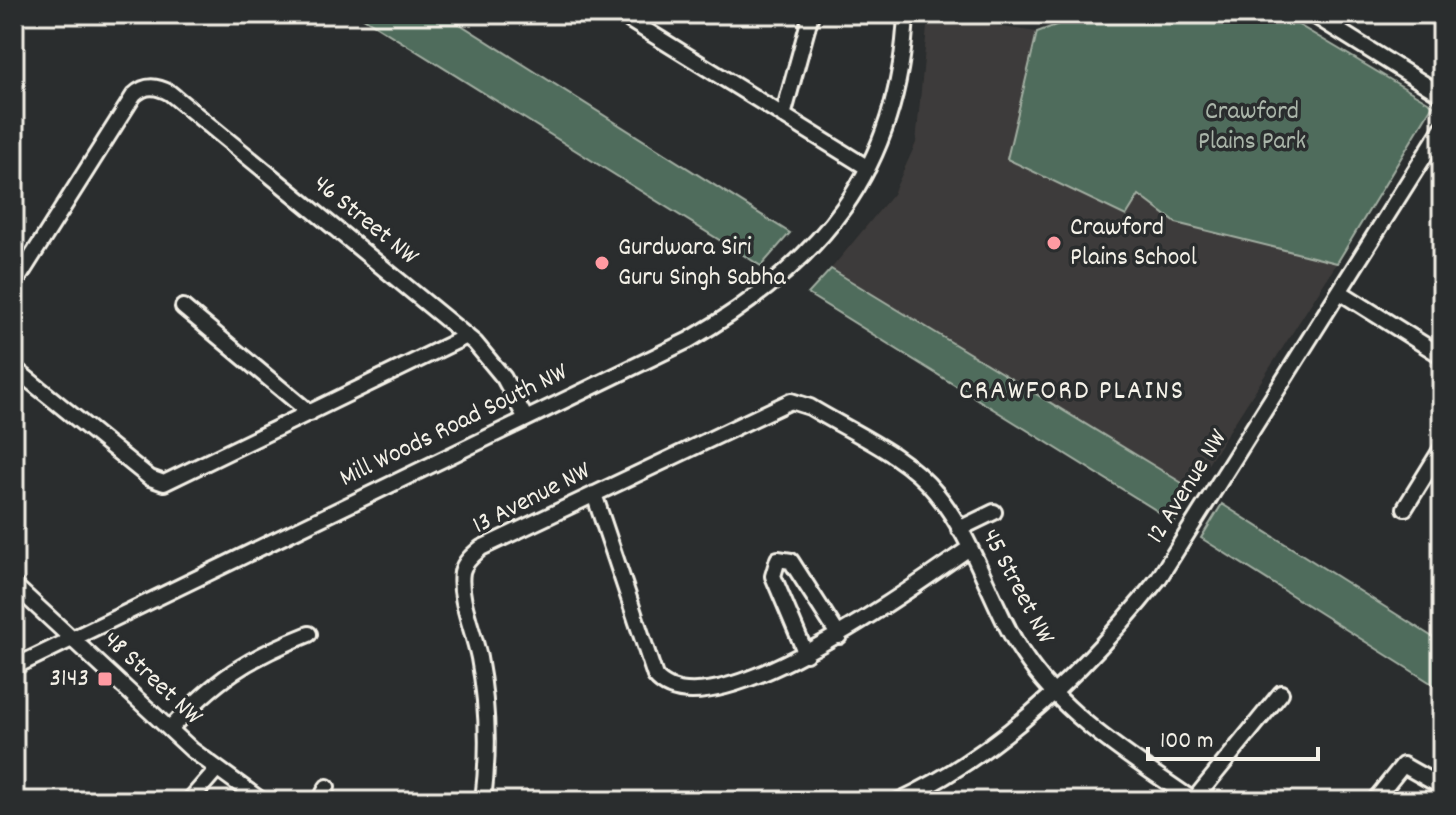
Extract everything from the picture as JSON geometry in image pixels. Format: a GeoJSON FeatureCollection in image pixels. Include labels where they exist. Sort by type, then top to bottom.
{"type":"FeatureCollection","features":[{"type":"Feature","properties":{"kind":"street"},"geometry":{"type":"LineString","coordinates":[[630,14],[631,21],[868,168]]}},
{"type":"Feature","properties":{"kind":"street"},"geometry":{"type":"LineString","coordinates":[[783,116],[811,14]]}},
{"type":"Feature","properties":{"kind":"street","name":"Mill Woods Road South NW"},"geometry":{"type":"LineString","coordinates":[[14,667],[689,340],[754,301],[820,240],[868,168],[892,104],[906,14]]}},
{"type":"Feature","properties":{"kind":"street"},"geometry":{"type":"LineString","coordinates":[[1312,14],[1442,95]]}},
{"type":"Feature","properties":{"kind":"street","name":"46 Street NW"},"geometry":{"type":"LineString","coordinates":[[14,285],[134,95],[150,87],[170,93],[467,336],[498,369],[525,417]]}},
{"type":"Feature","properties":{"kind":"street","name":"12 Avenue NW"},"geometry":{"type":"LineString","coordinates":[[898,801],[955,768],[1054,692],[1095,654],[1159,578],[1442,128]]}},
{"type":"Feature","properties":{"kind":"street"},"geometry":{"type":"LineString","coordinates":[[1340,292],[1442,356]]}},
{"type":"Feature","properties":{"kind":"street"},"geometry":{"type":"LineString","coordinates":[[183,307],[310,413]]}},
{"type":"Feature","properties":{"kind":"street"},"geometry":{"type":"LineString","coordinates":[[14,368],[159,483],[169,481],[467,336]]}},
{"type":"Feature","properties":{"kind":"street","name":"45 Street NW"},"geometry":{"type":"LineString","coordinates":[[797,402],[920,476],[937,494],[959,529],[1024,655],[1054,692],[1096,732],[1193,801]]}},
{"type":"Feature","properties":{"kind":"street","name":"13 Avenue NW"},"geometry":{"type":"LineString","coordinates":[[483,801],[485,708],[462,570],[481,548],[766,410],[797,402]]}},
{"type":"Feature","properties":{"kind":"street"},"geometry":{"type":"LineString","coordinates":[[1405,508],[1442,448]]}},
{"type":"Feature","properties":{"kind":"street"},"geometry":{"type":"LineString","coordinates":[[594,494],[655,676],[664,688],[688,693],[767,670],[806,654],[839,636],[968,549]]}},
{"type":"Feature","properties":{"kind":"street"},"geometry":{"type":"LineString","coordinates":[[959,529],[994,512]]}},
{"type":"Feature","properties":{"kind":"street"},"geometry":{"type":"LineString","coordinates":[[806,654],[773,576],[778,559],[791,561],[839,636]]}},
{"type":"Feature","properties":{"kind":"street","name":"48 Street NW"},"geometry":{"type":"LineString","coordinates":[[14,585],[216,770],[262,801]]}},
{"type":"Feature","properties":{"kind":"street"},"geometry":{"type":"LineString","coordinates":[[170,729],[227,673],[262,653],[309,634]]}},
{"type":"Feature","properties":{"kind":"street"},"geometry":{"type":"LineString","coordinates":[[1193,801],[1281,693]]}},
{"type":"Feature","properties":{"kind":"street"},"geometry":{"type":"LineString","coordinates":[[1374,801],[1403,765],[1442,787]]}},
{"type":"Feature","properties":{"kind":"street"},"geometry":{"type":"LineString","coordinates":[[189,801],[216,770]]}},
{"type":"Feature","properties":{"kind":"shaded area","name":"Crawford Plains School"},"geometry":{"type":"Polygon","coordinates":[[[928,17],[1037,32],[1007,158],[1126,216],[1139,195],[1176,223],[1337,263],[1192,489],[831,269],[893,194],[916,143],[928,17]]]}},
{"type":"Feature","properties":{"kind":"green space"},"geometry":{"type":"Polygon","coordinates":[[[357,14],[444,14],[790,233],[761,266],[357,14]]]}},
{"type":"Feature","properties":{"kind":"green space","name":"Crawford Plains Park"},"geometry":{"type":"Polygon","coordinates":[[[1086,14],[1280,14],[1433,105],[1337,263],[1176,223],[1139,195],[1126,216],[1007,159],[1037,32],[1086,14]]]}},
{"type":"Feature","properties":{"kind":"green space"},"geometry":{"type":"Polygon","coordinates":[[[831,269],[1192,489],[1175,522],[808,294],[831,269]]]}},
{"type":"Feature","properties":{"kind":"green space"},"geometry":{"type":"Polygon","coordinates":[[[1222,504],[1442,643],[1442,690],[1201,538],[1222,504]]]}},
{"type":"Feature","properties":{"kind":"place","name":"Crawford Plains School"},"geometry":{"type":"Point","coordinates":[1054,243]}},
{"type":"Feature","properties":{"kind":"place","name":"Gurdwara Siri Guru Singh Sabha"},"geometry":{"type":"Point","coordinates":[602,263]}},
{"type":"Feature","properties":{"kind":"place","name":"3143"},"geometry":{"type":"Point","coordinates":[105,679]}},
{"type":"Feature","properties":{"kind":"district","name":"CRAWFORD PLAINS"},"geometry":{"type":"Point","coordinates":[1072,393]}}]}
